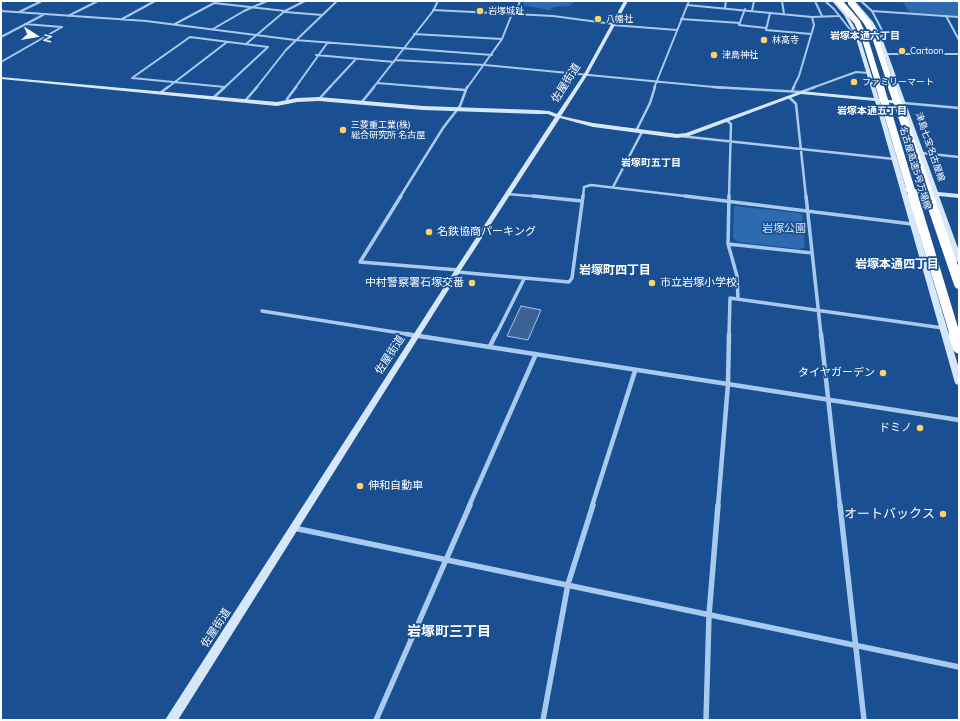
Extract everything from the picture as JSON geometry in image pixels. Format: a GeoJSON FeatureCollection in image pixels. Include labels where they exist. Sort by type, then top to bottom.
{"type":"FeatureCollection","features":[{"type":"Feature","properties":{"kind":"highway","name":"名古屋高速5号万場線"},"geometry":{"type":"LineString","coordinates":[[839,1],[857,22],[865,39],[959,347]]}},
{"type":"Feature","properties":{"kind":"highway","name":"名古屋高速5号万場線"},"geometry":{"type":"LineString","coordinates":[[849,1],[867,22],[876,40],[959,284]]}},
{"type":"Feature","properties":{"kind":"street"},"geometry":{"type":"LineString","coordinates":[[18,12],[42,1]]}},
{"type":"Feature","properties":{"kind":"street"},"geometry":{"type":"LineString","coordinates":[[67,16],[98,1]]}},
{"type":"Feature","properties":{"kind":"street"},"geometry":{"type":"LineString","coordinates":[[122,19],[155,1]]}},
{"type":"Feature","properties":{"kind":"street"},"geometry":{"type":"LineString","coordinates":[[175,24],[218,1]]}},
{"type":"Feature","properties":{"kind":"street"},"geometry":{"type":"LineString","coordinates":[[212,29],[267,1]]}},
{"type":"Feature","properties":{"kind":"street"},"geometry":{"type":"LineString","coordinates":[[246,44],[255,35],[285,12],[305,1]]}},
{"type":"Feature","properties":{"kind":"street"},"geometry":{"type":"LineString","coordinates":[[245,101],[295,40],[337,1]]}},
{"type":"Feature","properties":{"kind":"street"},"geometry":{"type":"LineString","coordinates":[[361,103],[433,10],[438,1]]}},
{"type":"Feature","properties":{"kind":"street"},"geometry":{"type":"LineString","coordinates":[[520,1],[502,39],[466,90],[458,109],[443,128],[360,262],[524,279],[568,282],[572,278],[584,187],[591,185],[912,224]]}},
{"type":"Feature","properties":{"kind":"street","name":"佐屋街道"},"geometry":{"type":"LineString","coordinates":[[171,720],[457,271],[586,74],[612,24],[626,1]]}},
{"type":"Feature","properties":{"kind":"street"},"geometry":{"type":"LineString","coordinates":[[636,131],[650,102],[656,82],[689,1]]}},
{"type":"Feature","properties":{"kind":"street"},"geometry":{"type":"LineString","coordinates":[[725,8],[726,1]]}},
{"type":"Feature","properties":{"kind":"street"},"geometry":{"type":"LineString","coordinates":[[752,10],[754,1]]}},
{"type":"Feature","properties":{"kind":"street"},"geometry":{"type":"LineString","coordinates":[[782,1],[784,14]]}},
{"type":"Feature","properties":{"kind":"street"},"geometry":{"type":"LineString","coordinates":[[815,1],[822,16]]}},
{"type":"Feature","properties":{"kind":"street"},"geometry":{"type":"LineString","coordinates":[[825,1],[852,32],[856,33]]}},
{"type":"Feature","properties":{"kind":"street"},"geometry":{"type":"LineString","coordinates":[[834,1],[846,15],[856,33],[877,99],[902,190],[959,383]]}},
{"type":"Feature","properties":{"kind":"street","name":"津島七宝名古屋線"},"geometry":{"type":"LineString","coordinates":[[854,1],[866,14],[880,38],[959,261]]}},
{"type":"Feature","properties":{"kind":"street"},"geometry":{"type":"LineString","coordinates":[[861,1],[872,11],[884,34],[880,38]]}},
{"type":"Feature","properties":{"kind":"street"},"geometry":{"type":"LineString","coordinates":[[214,3],[253,7],[255,9],[322,15]]}},
{"type":"Feature","properties":{"kind":"street"},"geometry":{"type":"LineString","coordinates":[[687,5],[752,10],[812,17],[839,16]]}},
{"type":"Feature","properties":{"kind":"street"},"geometry":{"type":"LineString","coordinates":[[433,10],[513,14],[677,30]]}},
{"type":"Feature","properties":{"kind":"street"},"geometry":{"type":"LineString","coordinates":[[740,23],[745,10]]}},
{"type":"Feature","properties":{"kind":"street"},"geometry":{"type":"LineString","coordinates":[[1,11],[122,19],[175,24],[295,40],[492,55]]}},
{"type":"Feature","properties":{"kind":"street"},"geometry":{"type":"LineString","coordinates":[[872,11],[959,17]]}},
{"type":"Feature","properties":{"kind":"street"},"geometry":{"type":"LineString","coordinates":[[766,28],[770,13]]}},
{"type":"Feature","properties":{"kind":"street"},"geometry":{"type":"LineString","coordinates":[[1,37],[44,14]]}},
{"type":"Feature","properties":{"kind":"street"},"geometry":{"type":"LineString","coordinates":[[946,16],[959,40]]}},
{"type":"Feature","properties":{"kind":"street"},"geometry":{"type":"LineString","coordinates":[[792,91],[799,76],[814,25],[812,17]]}},
{"type":"Feature","properties":{"kind":"street"},"geometry":{"type":"LineString","coordinates":[[681,19],[740,23],[739,25],[766,28],[766,30],[811,34]]}},
{"type":"Feature","properties":{"kind":"street"},"geometry":{"type":"LineString","coordinates":[[1,62],[62,28],[25,24]]}},
{"type":"Feature","properties":{"kind":"street"},"geometry":{"type":"LineString","coordinates":[[414,34],[502,39]]}},
{"type":"Feature","properties":{"kind":"street"},"geometry":{"type":"LineString","coordinates":[[213,98],[225,87],[268,47],[190,37],[132,78],[225,87]]}},
{"type":"Feature","properties":{"kind":"street"},"geometry":{"type":"LineString","coordinates":[[160,93],[227,42]]}},
{"type":"Feature","properties":{"kind":"street"},"geometry":{"type":"LineString","coordinates":[[288,102],[287,99],[310,68],[316,55],[328,42]]}},
{"type":"Feature","properties":{"kind":"street"},"geometry":{"type":"LineString","coordinates":[[886,54],[959,54]]}},
{"type":"Feature","properties":{"kind":"street"},"geometry":{"type":"LineString","coordinates":[[316,55],[356,59],[485,65],[746,90],[792,91],[959,108]]}},
{"type":"Feature","properties":{"kind":"street"},"geometry":{"type":"LineString","coordinates":[[319,100],[356,59]]}},
{"type":"Feature","properties":{"kind":"street"},"geometry":{"type":"LineString","coordinates":[[677,136],[688,134],[856,72],[869,73]]}},
{"type":"Feature","properties":{"kind":"street"},"geometry":{"type":"LineString","coordinates":[[1,78],[277,104],[319,100],[423,108],[514,110],[549,113],[593,126],[894,159]]}},
{"type":"Feature","properties":{"kind":"street"},"geometry":{"type":"LineString","coordinates":[[377,83],[466,90]]}},
{"type":"Feature","properties":{"kind":"street"},"geometry":{"type":"LineString","coordinates":[[789,97],[796,104],[802,149],[812,253],[864,720]]}},
{"type":"Feature","properties":{"kind":"street"},"geometry":{"type":"LineString","coordinates":[[726,120],[731,124],[728,244],[737,276],[738,300]]}},
{"type":"Feature","properties":{"kind":"street"},"geometry":{"type":"LineString","coordinates":[[613,188],[642,132]]}},
{"type":"Feature","properties":{"kind":"street"},"geometry":{"type":"LineString","coordinates":[[922,153],[959,156]]}},
{"type":"Feature","properties":{"kind":"street"},"geometry":{"type":"LineString","coordinates":[[902,190],[959,196]]}},
{"type":"Feature","properties":{"kind":"street"},"geometry":{"type":"LineString","coordinates":[[507,194],[582,200]]}},
{"type":"Feature","properties":{"kind":"street"},"geometry":{"type":"LineString","coordinates":[[728,244],[812,253]]}},
{"type":"Feature","properties":{"kind":"street"},"geometry":{"type":"LineString","coordinates":[[490,346],[524,279]]}},
{"type":"Feature","properties":{"kind":"street"},"geometry":{"type":"LineString","coordinates":[[706,720],[709,615],[728,384],[730,298],[943,328]]}},
{"type":"Feature","properties":{"kind":"street"},"geometry":{"type":"LineString","coordinates":[[262,311],[417,334],[635,370],[959,420]]}},
{"type":"Feature","properties":{"kind":"street"},"geometry":{"type":"LineString","coordinates":[[376,720],[536,354]]}},
{"type":"Feature","properties":{"kind":"street"},"geometry":{"type":"LineString","coordinates":[[543,720],[568,584],[635,370]]}},
{"type":"Feature","properties":{"kind":"street"},"geometry":{"type":"LineString","coordinates":[[293,528],[568,584],[959,667]]}},
{"type":"Feature","properties":{"kind":"green space"},"geometry":{"type":"Polygon","coordinates":[[[525,1],[574,1],[570,6],[554,7],[549,10],[523,5],[525,1]]]}},
{"type":"Feature","properties":{"kind":"green space"},"geometry":{"type":"Polygon","coordinates":[[[902,1],[959,1],[959,16],[909,12],[902,1]]]}},
{"type":"Feature","properties":{"kind":"green space","name":"岩塚公園"},"geometry":{"type":"Polygon","coordinates":[[[734,206],[799,213],[802,215],[805,247],[800,249],[738,242],[733,238],[734,206]]]}},
{"type":"Feature","properties":{"kind":"shaded area"},"geometry":{"type":"Polygon","coordinates":[[[521,306],[541,310],[528,340],[507,336],[521,306]]]}},
{"type":"Feature","properties":{"kind":"place","name":"岩塚城趾"},"geometry":{"type":"Point","coordinates":[480,11]}},
{"type":"Feature","properties":{"kind":"place","name":"八幡社"},"geometry":{"type":"Point","coordinates":[598,19]}},
{"type":"Feature","properties":{"kind":"place","name":"林高寺"},"geometry":{"type":"Point","coordinates":[764,40]}},
{"type":"Feature","properties":{"kind":"place","name":"Cartoon"},"geometry":{"type":"Point","coordinates":[902,51]}},
{"type":"Feature","properties":{"kind":"place","name":"津島神社"},"geometry":{"type":"Point","coordinates":[714,55]}},
{"type":"Feature","properties":{"kind":"place","name":"ファミリーマート"},"geometry":{"type":"Point","coordinates":[854,82]}},
{"type":"Feature","properties":{"kind":"place","name":"三菱重工業(株) 総合研究所 名古屋"},"geometry":{"type":"Point","coordinates":[343,130]}},
{"type":"Feature","properties":{"kind":"place","name":"名鉄協商パーキング"},"geometry":{"type":"Point","coordinates":[429,232]}},
{"type":"Feature","properties":{"kind":"place","name":"中村警察署石塚交番"},"geometry":{"type":"Point","coordinates":[472,283]}},
{"type":"Feature","properties":{"kind":"place","name":"市立岩塚小学校"},"geometry":{"type":"Point","coordinates":[652,283]}},
{"type":"Feature","properties":{"kind":"place","name":"タイヤガーデン"},"geometry":{"type":"Point","coordinates":[883,373]}},
{"type":"Feature","properties":{"kind":"place","name":"ドミノ"},"geometry":{"type":"Point","coordinates":[920,428]}},
{"type":"Feature","properties":{"kind":"place","name":"伸和自動車"},"geometry":{"type":"Point","coordinates":[360,486]}},
{"type":"Feature","properties":{"kind":"place","name":"オートバックス"},"geometry":{"type":"Point","coordinates":[943,514]}},
{"type":"Feature","properties":{"kind":"district","name":"岩塚本通六丁目"},"geometry":{"type":"Point","coordinates":[865,36]}},
{"type":"Feature","properties":{"kind":"district","name":"岩塚本通五丁目"},"geometry":{"type":"Point","coordinates":[872,111]}},
{"type":"Feature","properties":{"kind":"district","name":"岩塚町五丁目"},"geometry":{"type":"Point","coordinates":[651,163]}},
{"type":"Feature","properties":{"kind":"district","name":"岩塚本通四丁目"},"geometry":{"type":"Point","coordinates":[897,264]}},
{"type":"Feature","properties":{"kind":"district","name":"岩塚町四丁目"},"geometry":{"type":"Point","coordinates":[615,270]}},
{"type":"Feature","properties":{"kind":"district","name":"岩塚町三丁目"},"geometry":{"type":"Point","coordinates":[449,632]}}]}
